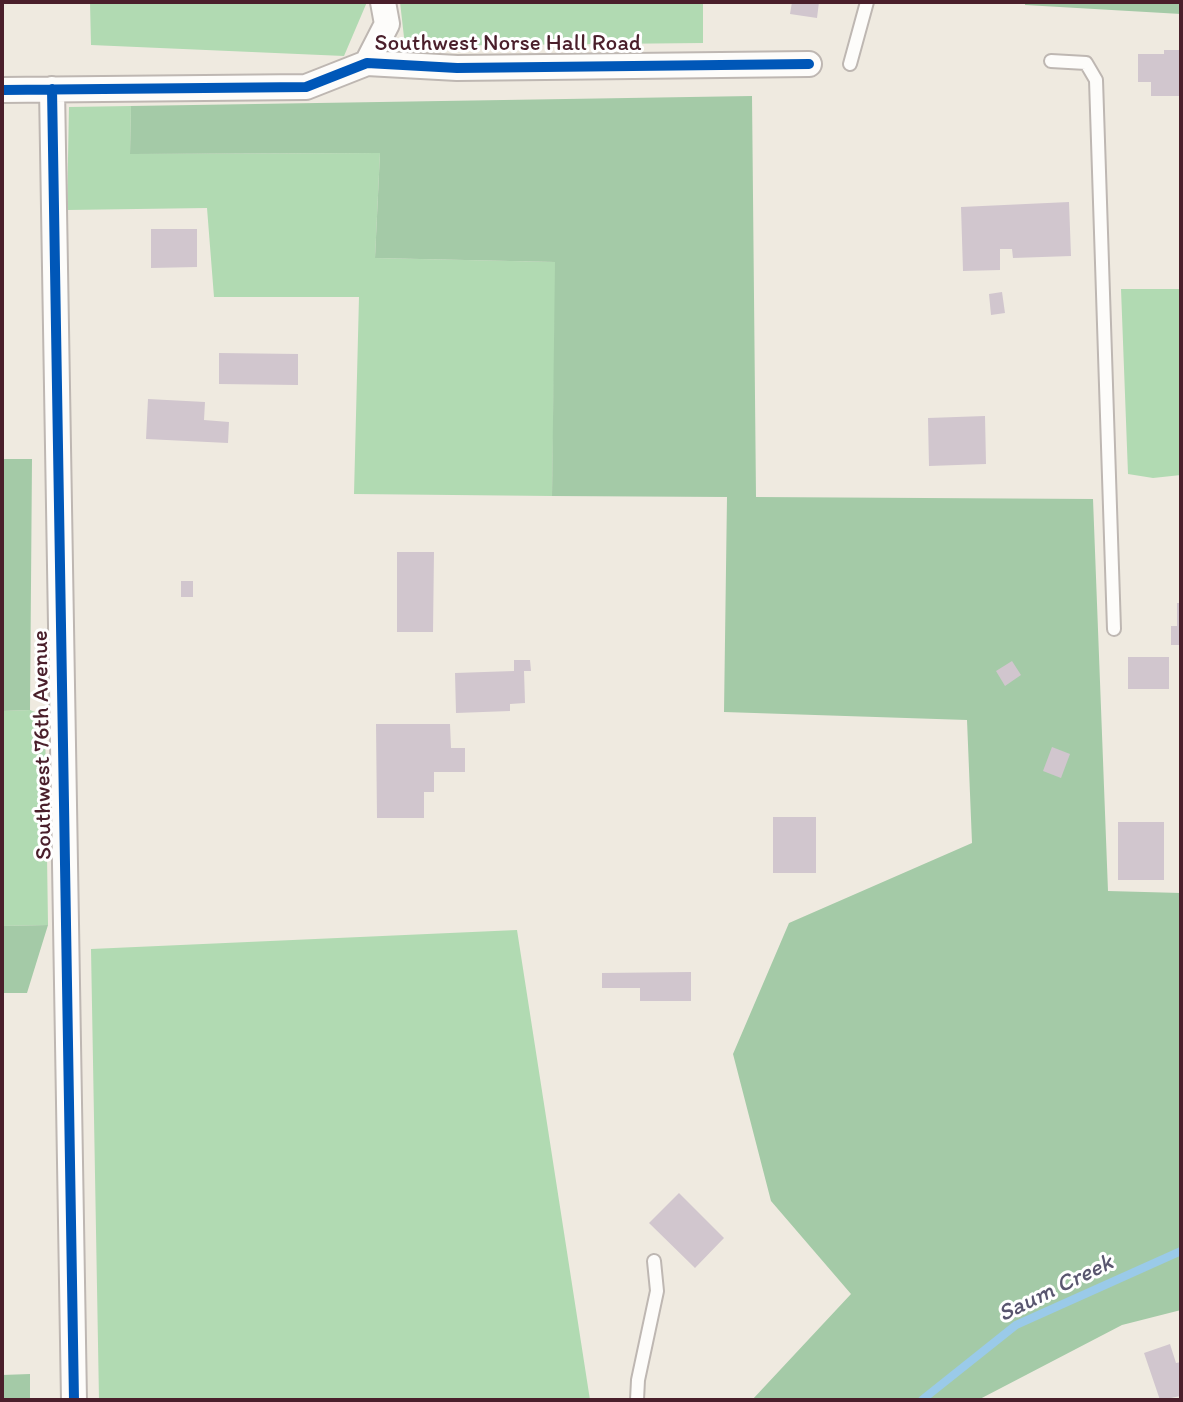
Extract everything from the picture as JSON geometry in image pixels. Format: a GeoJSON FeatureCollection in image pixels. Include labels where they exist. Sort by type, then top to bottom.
{"type":"FeatureCollection","features":[{"type":"Feature","properties":{"kind":"street"},"geometry":{"type":"LineString","coordinates":[[367,63],[387,24],[383,2]]}},
{"type":"Feature","properties":{"kind":"street","name":"Southwest Norse Hall Road"},"geometry":{"type":"LineString","coordinates":[[2,90],[306,86],[367,63],[457,68],[809,64]]}},
{"type":"Feature","properties":{"kind":"street","name":"Southwest 76th Avenue"},"geometry":{"type":"LineString","coordinates":[[52,89],[74,1400]]}},
{"type":"Feature","properties":{"kind":"lane"},"geometry":{"type":"LineString","coordinates":[[850,64],[867,2]]}},
{"type":"Feature","properties":{"kind":"lane"},"geometry":{"type":"LineString","coordinates":[[1051,61],[1086,63],[1096,80],[1114,629]]}},
{"type":"Feature","properties":{"kind":"lane"},"geometry":{"type":"LineString","coordinates":[[637,1400],[638,1380],[657,1291],[653,1261]]}},
{"type":"Feature","properties":{"kind":"green space"},"geometry":{"type":"Polygon","coordinates":[[[90,2],[367,2],[344,56],[91,45],[90,2]]]}},
{"type":"Feature","properties":{"kind":"green space"},"geometry":{"type":"Polygon","coordinates":[[[400,2],[703,2],[703,43],[405,46],[400,2]]]}},
{"type":"Feature","properties":{"kind":"green space"},"geometry":{"type":"Polygon","coordinates":[[[1025,2],[1181,2],[1181,14],[1025,5],[1025,2]]]}},
{"type":"Feature","properties":{"kind":"green space"},"geometry":{"type":"Polygon","coordinates":[[[752,96],[756,497],[1093,499],[1108,891],[1181,893],[1181,1310],[1122,1325],[978,1400],[752,1400],[851,1294],[771,1201],[733,1054],[789,923],[972,843],[967,720],[724,712],[727,497],[552,496],[555,262],[375,258],[380,153],[130,154],[131,106],[752,96]]]}},
{"type":"Feature","properties":{"kind":"green space"},"geometry":{"type":"Polygon","coordinates":[[[131,106],[130,154],[380,153],[375,258],[556,262],[552,496],[354,494],[359,297],[214,297],[207,208],[67,210],[69,107],[131,106]]]}},
{"type":"Feature","properties":{"kind":"green space"},"geometry":{"type":"Polygon","coordinates":[[[1121,289],[1181,289],[1181,475],[1153,478],[1128,474],[1121,289]]]}},
{"type":"Feature","properties":{"kind":"green space"},"geometry":{"type":"Polygon","coordinates":[[[2,459],[32,459],[30,710],[2,711],[2,459]]]}},
{"type":"Feature","properties":{"kind":"green space"},"geometry":{"type":"Polygon","coordinates":[[[30,710],[45,716],[48,925],[2,926],[2,711],[30,710]]]}},
{"type":"Feature","properties":{"kind":"green space"},"geometry":{"type":"Polygon","coordinates":[[[48,925],[27,993],[2,993],[2,926],[48,925]]]}},
{"type":"Feature","properties":{"kind":"green space"},"geometry":{"type":"Polygon","coordinates":[[[517,930],[590,1400],[99,1400],[91,949],[517,930]]]}},
{"type":"Feature","properties":{"kind":"green space"},"geometry":{"type":"Polygon","coordinates":[[[30,1374],[30,1400],[2,1400],[2,1375],[30,1374]]]}},
{"type":"Feature","properties":{"kind":"building"},"geometry":{"type":"Polygon","coordinates":[[[792,2],[819,2],[817,18],[790,14],[792,2]]]}},
{"type":"Feature","properties":{"kind":"building"},"geometry":{"type":"Polygon","coordinates":[[[1164,50],[1181,50],[1181,96],[1151,96],[1151,82],[1138,82],[1138,54],[1164,54],[1164,50]]]}},
{"type":"Feature","properties":{"kind":"building"},"geometry":{"type":"Polygon","coordinates":[[[1069,202],[1071,256],[1013,258],[1012,249],[1000,249],[1000,270],[963,271],[961,207],[1069,202]]]}},
{"type":"Feature","properties":{"kind":"building"},"geometry":{"type":"Polygon","coordinates":[[[151,229],[197,229],[197,267],[151,268],[151,229]]]}},
{"type":"Feature","properties":{"kind":"building"},"geometry":{"type":"Polygon","coordinates":[[[1002,292],[1005,313],[991,315],[989,294],[1002,292]]]}},
{"type":"Feature","properties":{"kind":"building"},"geometry":{"type":"Polygon","coordinates":[[[219,353],[298,354],[298,385],[219,384],[219,353]]]}},
{"type":"Feature","properties":{"kind":"building"},"geometry":{"type":"Polygon","coordinates":[[[148,399],[205,402],[204,420],[229,422],[228,443],[146,439],[148,399]]]}},
{"type":"Feature","properties":{"kind":"building"},"geometry":{"type":"Polygon","coordinates":[[[985,416],[986,464],[929,466],[928,418],[985,416]]]}},
{"type":"Feature","properties":{"kind":"building"},"geometry":{"type":"Polygon","coordinates":[[[397,552],[434,552],[433,632],[397,632],[397,552]]]}},
{"type":"Feature","properties":{"kind":"building"},"geometry":{"type":"Polygon","coordinates":[[[181,581],[193,581],[193,597],[181,597],[181,581]]]}},
{"type":"Feature","properties":{"kind":"building"},"geometry":{"type":"Polygon","coordinates":[[[1177,603],[1181,603],[1181,645],[1171,645],[1171,626],[1177,626],[1177,603]]]}},
{"type":"Feature","properties":{"kind":"building"},"geometry":{"type":"Polygon","coordinates":[[[1128,657],[1169,657],[1169,689],[1128,689],[1128,657]]]}},
{"type":"Feature","properties":{"kind":"building"},"geometry":{"type":"Polygon","coordinates":[[[514,660],[530,660],[531,671],[524,671],[525,703],[510,704],[510,711],[456,713],[455,673],[514,671],[514,660]]]}},
{"type":"Feature","properties":{"kind":"building"},"geometry":{"type":"Polygon","coordinates":[[[1012,661],[1021,675],[1005,686],[996,671],[1012,661]]]}},
{"type":"Feature","properties":{"kind":"building"},"geometry":{"type":"Polygon","coordinates":[[[376,724],[450,724],[451,748],[465,748],[465,772],[434,772],[434,792],[424,792],[424,818],[377,818],[376,724]]]}},
{"type":"Feature","properties":{"kind":"building"},"geometry":{"type":"Polygon","coordinates":[[[1052,747],[1070,754],[1061,778],[1043,771],[1052,747]]]}},
{"type":"Feature","properties":{"kind":"building"},"geometry":{"type":"Polygon","coordinates":[[[773,817],[816,817],[816,873],[773,873],[773,817]]]}},
{"type":"Feature","properties":{"kind":"building"},"geometry":{"type":"Polygon","coordinates":[[[1118,822],[1164,822],[1164,880],[1118,880],[1118,822]]]}},
{"type":"Feature","properties":{"kind":"building"},"geometry":{"type":"Polygon","coordinates":[[[691,972],[691,1001],[640,1001],[640,988],[602,988],[602,973],[691,972]]]}},
{"type":"Feature","properties":{"kind":"building"},"geometry":{"type":"Polygon","coordinates":[[[679,1193],[724,1238],[695,1268],[649,1223],[679,1193]]]}},
{"type":"Feature","properties":{"kind":"building"},"geometry":{"type":"Polygon","coordinates":[[[1170,1344],[1176,1363],[1181,1362],[1181,1396],[1160,1400],[1144,1353],[1170,1344]]]}},
{"type":"Feature","properties":{"kind":"waterway","name":"Saum Creek"},"geometry":{"type":"LineString","coordinates":[[922,1400],[1016,1325],[1181,1251]]}},
{"type":"Feature","properties":{"kind":"cycle path"},"geometry":{"type":"LineString","coordinates":[[2,90],[306,87],[367,63],[457,68],[809,64]]}},
{"type":"Feature","properties":{"kind":"cycle path"},"geometry":{"type":"LineString","coordinates":[[52,89],[74,1400]]}}]}
